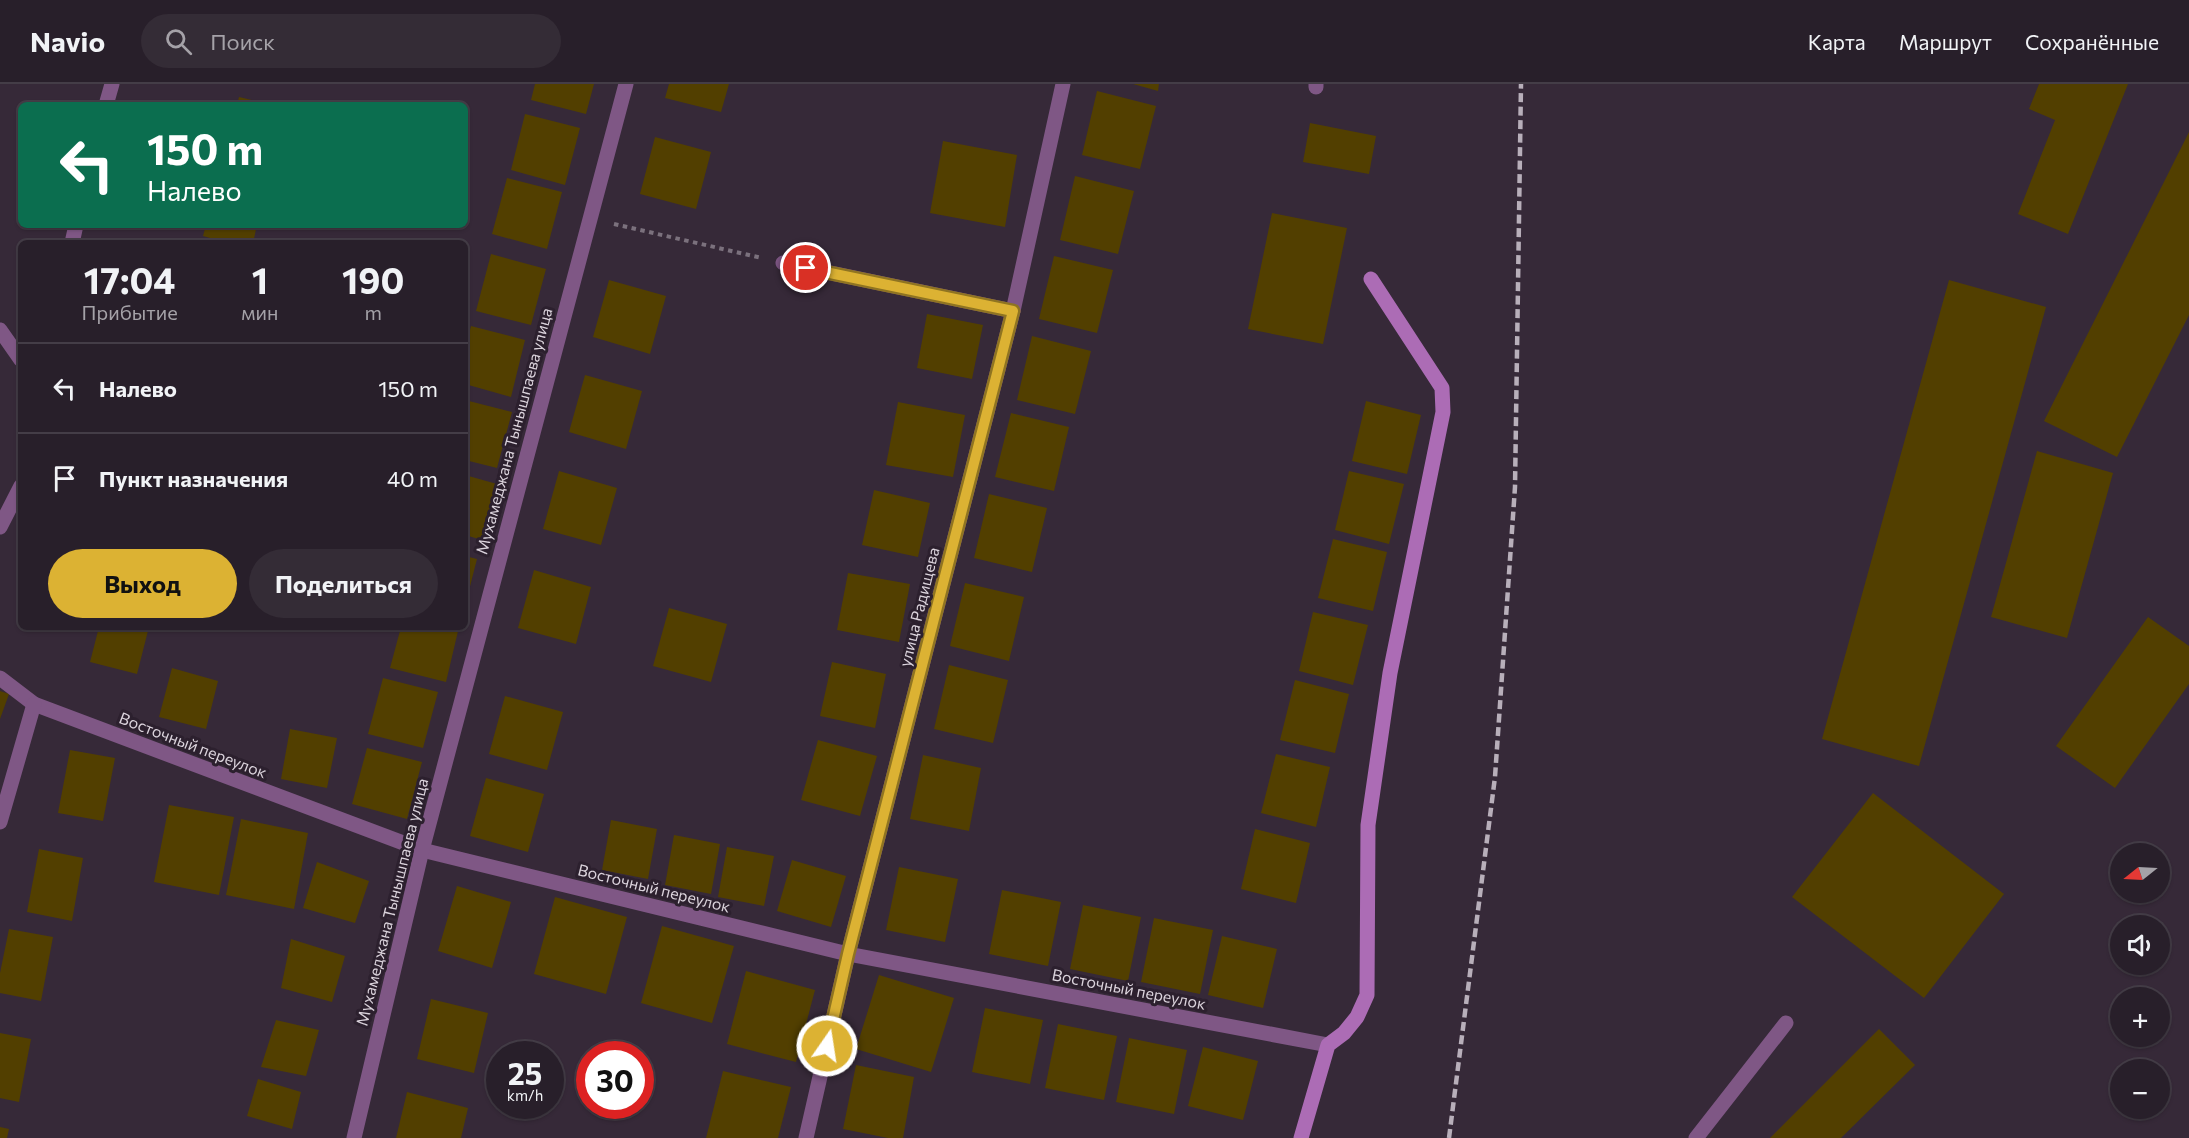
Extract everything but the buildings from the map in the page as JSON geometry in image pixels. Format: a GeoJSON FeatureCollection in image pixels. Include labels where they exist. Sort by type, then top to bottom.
{"type":"FeatureCollection","features":[{"type":"Feature","properties":{"kind":"street"},"geometry":{"type":"LineString","coordinates":[[107,102],[112,84]]}},
{"type":"Feature","properties":{"kind":"street","name":"Мухамеджана Тынышпаева улица"},"geometry":{"type":"LineString","coordinates":[[354,1138],[422,850],[626,84]]}},
{"type":"Feature","properties":{"kind":"street","name":"улица Радищева"},"geometry":{"type":"LineString","coordinates":[[806,1138],[848,954],[1013,311],[1063,84]]}},
{"type":"Feature","properties":{"kind":"street"},"geometry":{"type":"LineString","coordinates":[[783,263],[1013,311]]}},
{"type":"Feature","properties":{"kind":"street"},"geometry":{"type":"LineString","coordinates":[[1301,1138],[1328,1046],[1344,1033],[1357,1017],[1367,995],[1368,825],[1390,674],[1443,412],[1442,388],[1371,279]]}},
{"type":"Feature","properties":{"kind":"street"},"geometry":{"type":"LineString","coordinates":[[0,330],[18,356]]}},
{"type":"Feature","properties":{"kind":"street"},"geometry":{"type":"LineString","coordinates":[[0,527],[18,492]]}},
{"type":"Feature","properties":{"kind":"street","name":"Восточный переулок"},"geometry":{"type":"LineString","coordinates":[[0,678],[34,704],[422,850],[848,954],[1328,1046]]}},
{"type":"Feature","properties":{"kind":"street"},"geometry":{"type":"LineString","coordinates":[[0,822],[34,704]]}},
{"type":"Feature","properties":{"kind":"street"},"geometry":{"type":"LineString","coordinates":[[1696,1138],[1786,1023]]}},
{"type":"Feature","properties":{"kind":"path"},"geometry":{"type":"LineString","coordinates":[[589,219],[783,263]]}},
{"type":"Feature","properties":{"kind":"railway"},"geometry":{"type":"LineString","coordinates":[[1449,1138],[1495,777],[1515,487],[1521,84]]}},
{"type":"Feature","properties":{"kind":"route"},"geometry":{"type":"LineString","coordinates":[[806,268],[1013,311],[848,954],[827,1046]]}}]}
